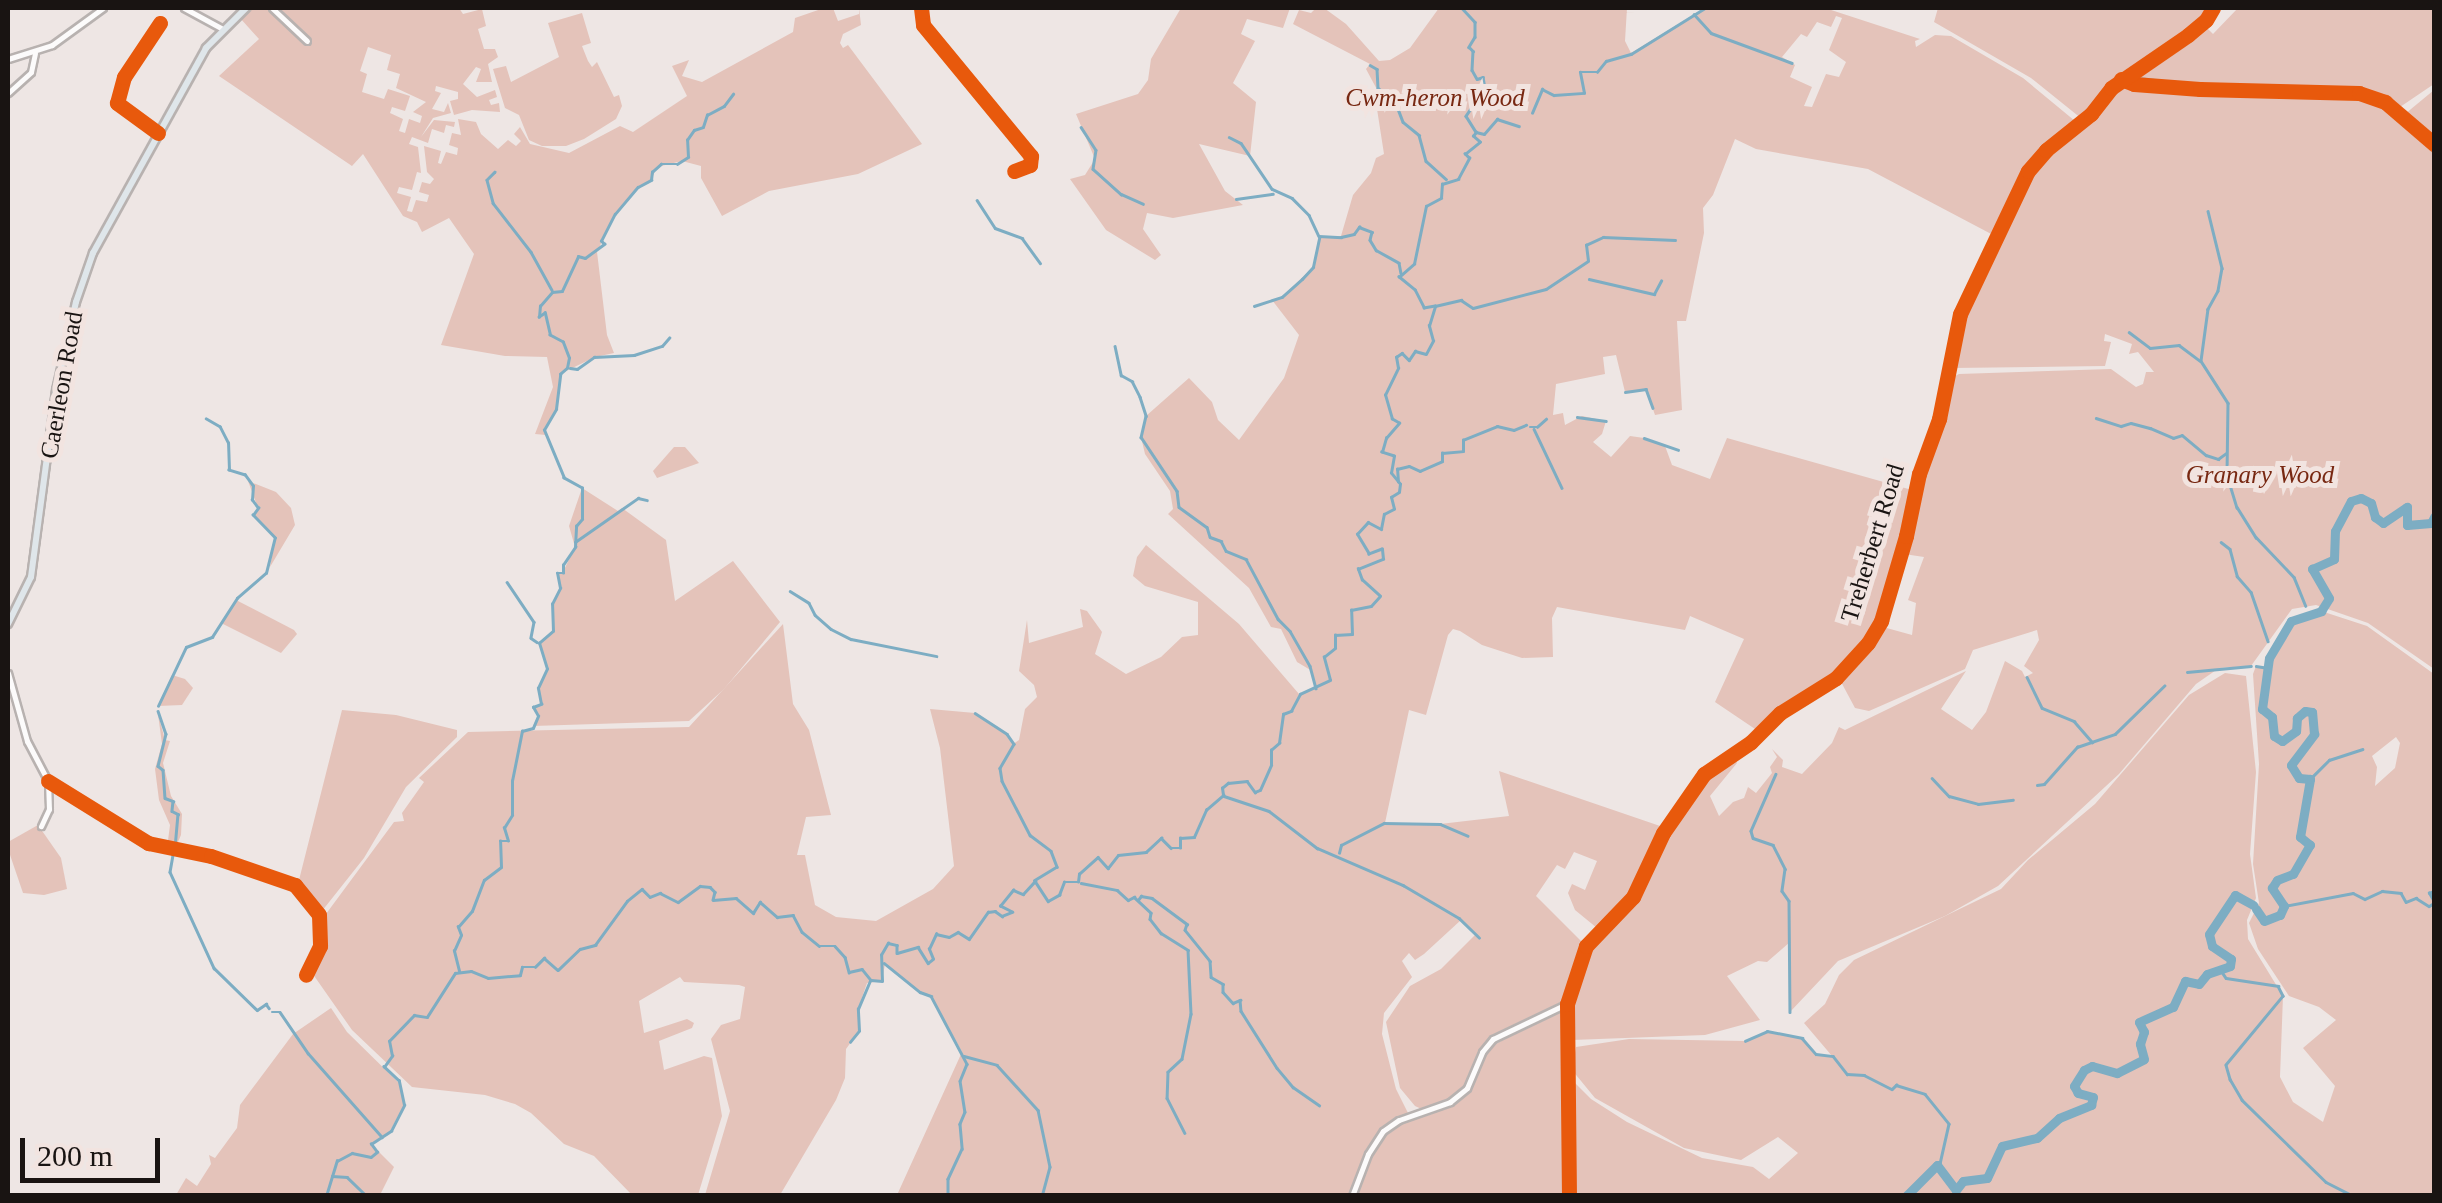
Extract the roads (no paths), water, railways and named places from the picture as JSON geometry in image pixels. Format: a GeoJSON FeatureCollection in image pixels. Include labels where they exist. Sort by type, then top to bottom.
{"type":"FeatureCollection","features":[{"type":"Feature","properties":{"kind":"main road","name":"Caerleon Road"},"geometry":{"type":"LineString","coordinates":[[8,624],[31,577],[56,390],[76,302],[106,225],[158,133],[221,28],[246,8]]}},
{"type":"Feature","properties":{"kind":"street"},"geometry":{"type":"LineString","coordinates":[[8,59],[34,53],[103,8]]}},
{"type":"Feature","properties":{"kind":"street"},"geometry":{"type":"LineString","coordinates":[[184,8],[221,28]]}},
{"type":"Feature","properties":{"kind":"street"},"geometry":{"type":"LineString","coordinates":[[272,8],[307,41]]}},
{"type":"Feature","properties":{"kind":"street"},"geometry":{"type":"LineString","coordinates":[[921,8],[923,25],[1031,156],[1030,165],[1014,171]]}},
{"type":"Feature","properties":{"kind":"street","name":"Treherbert Road"},"geometry":{"type":"LineString","coordinates":[[1570,1196],[1567,1004],[1586,946],[1633,897],[1663,833],[1698,782],[1780,713],[1836,678],[1876,632],[1939,419],[1966,301],[2028,171],[2090,114],[2121,79],[2188,35],[2206,20],[2213,8]]}},
{"type":"Feature","properties":{"kind":"street"},"geometry":{"type":"LineString","coordinates":[[158,133],[117,103],[124,78],[160,23]]}},
{"type":"Feature","properties":{"kind":"street"},"geometry":{"type":"LineString","coordinates":[[8,93],[31,72],[34,53]]}},
{"type":"Feature","properties":{"kind":"street"},"geometry":{"type":"LineString","coordinates":[[2121,79],[2134,84],[2200,89],[2359,92],[2385,102],[2434,144]]}},
{"type":"Feature","properties":{"kind":"street"},"geometry":{"type":"LineString","coordinates":[[8,673],[28,740],[48,781],[48,809],[41,826]]}},
{"type":"Feature","properties":{"kind":"street"},"geometry":{"type":"LineString","coordinates":[[48,781],[148,843],[211,856],[295,885],[319,916],[320,946],[306,975]]}},
{"type":"Feature","properties":{"kind":"street"},"geometry":{"type":"LineString","coordinates":[[1352,1196],[1368,1154],[1384,1131],[1399,1120],[1450,1102],[1467,1088],[1482,1052],[1494,1040],[1567,1004]]}},
{"type":"Feature","properties":{"kind":"waterway"},"geometry":{"type":"LineString","coordinates":[[1462,8],[1475,22],[1475,37],[1469,47],[1473,51],[1472,70],[1477,79],[1483,77],[1485,88],[1466,116],[1476,132]]}},
{"type":"Feature","properties":{"kind":"waterway"},"geometry":{"type":"LineString","coordinates":[[1532,113],[1542,89],[1554,95],[1584,93],[1580,72],[1597,72],[1606,61],[1631,54],[1705,8]]}},
{"type":"Feature","properties":{"kind":"waterway"},"geometry":{"type":"LineString","coordinates":[[1721,8],[1728,8]]}},
{"type":"Feature","properties":{"kind":"waterway"},"geometry":{"type":"LineString","coordinates":[[1694,14],[1711,33],[1792,63]]}},
{"type":"Feature","properties":{"kind":"waterway"},"geometry":{"type":"LineString","coordinates":[[1370,65],[1377,69],[1378,88],[1395,101],[1403,122],[1419,135],[1426,161],[1446,179]]}},
{"type":"Feature","properties":{"kind":"waterway"},"geometry":{"type":"LineString","coordinates":[[459,971],[454,951],[461,935],[458,927],[472,911],[484,880],[501,867],[500,841],[508,841],[504,828],[512,815],[512,781],[522,731],[533,728],[538,716],[533,707],[541,704],[538,688],[547,669],[539,643],[553,631],[552,604],[560,588],[557,573],[563,573],[563,565],[575,547],[576,526],[582,519],[582,488],[564,478],[544,430],[556,409],[560,374],[567,368],[569,358],[563,342],[550,335],[545,313],[539,317],[540,306],[552,292],[562,291],[578,256],[585,258],[604,244],[601,241],[615,214],[638,187],[651,180],[652,172],[661,164],[677,164],[688,157],[687,140],[694,130],[703,127],[707,115],[724,106],[733,94]]}},
{"type":"Feature","properties":{"kind":"waterway"},"geometry":{"type":"LineString","coordinates":[[326,1196],[337,1161],[352,1153],[371,1157],[377,1152],[371,1144],[391,1131],[404,1105],[399,1081],[384,1067],[392,1056],[389,1041],[414,1015],[427,1017],[455,973],[471,971],[488,978],[520,975],[522,967],[535,967],[544,958],[558,970],[580,949],[595,945],[627,901],[642,889],[650,897],[660,893],[678,902],[700,886],[710,887],[715,892],[713,900],[736,898],[753,913],[760,902],[777,917],[793,915],[802,932],[819,946],[835,946],[845,957],[849,972],[862,969],[871,980],[882,981],[881,955],[888,943],[897,945],[897,953],[918,947],[928,963],[933,959],[929,949],[936,934],[949,937],[958,932],[969,939],[988,912],[1002,916],[1012,912],[1000,906],[1013,890],[1023,894],[1035,881],[1048,901],[1059,895],[1064,882],[1078,882],[1079,874],[1098,857],[1108,868],[1118,855],[1146,852],[1161,838],[1171,848],[1180,848],[1180,838],[1194,837],[1206,810],[1223,795],[1222,788],[1228,783],[1247,781],[1255,792],[1260,790],[1271,765],[1271,750],[1279,743],[1283,714],[1291,711],[1300,694],[1330,680],[1324,657],[1335,648],[1335,635],[1352,634],[1351,610],[1371,606],[1380,596],[1362,580],[1358,569],[1383,559],[1382,549],[1369,554],[1357,534],[1368,522],[1381,529],[1384,514],[1394,509],[1391,497],[1399,492],[1400,484],[1391,473],[1394,456],[1382,452],[1386,438],[1399,423],[1392,419],[1385,395],[1398,368],[1396,357],[1402,353],[1409,360],[1415,351],[1426,354],[1433,341],[1429,326],[1435,306],[1424,308],[1415,290],[1399,277],[1414,264],[1426,206],[1441,198],[1442,184],[1458,179],[1469,158],[1465,154],[1480,142],[1473,136],[1476,132],[1484,134],[1497,119],[1519,126]]}},
{"type":"Feature","properties":{"kind":"waterway"},"geometry":{"type":"LineString","coordinates":[[1081,127],[1096,150],[1093,169],[1121,194],[1143,204]]}},
{"type":"Feature","properties":{"kind":"waterway"},"geometry":{"type":"LineString","coordinates":[[1229,137],[1241,143],[1272,189],[1292,198],[1309,215],[1319,236],[1341,237],[1354,234],[1359,227],[1372,232],[1370,240],[1376,250],[1399,263],[1401,273]]}},
{"type":"Feature","properties":{"kind":"waterway"},"geometry":{"type":"LineString","coordinates":[[495,172],[487,180],[493,203],[531,252],[552,290]]}},
{"type":"Feature","properties":{"kind":"waterway"},"geometry":{"type":"LineString","coordinates":[[1236,199],[1273,194]]}},
{"type":"Feature","properties":{"kind":"waterway"},"geometry":{"type":"LineString","coordinates":[[977,200],[995,228],[1022,238],[1040,263]]}},
{"type":"Feature","properties":{"kind":"waterway"},"geometry":{"type":"LineString","coordinates":[[2208,211],[2222,268],[2218,291],[2208,309],[2201,361],[2228,403],[2227,475],[2237,507],[2256,537],[2294,577],[2306,606]]}},
{"type":"Feature","properties":{"kind":"waterway"},"geometry":{"type":"LineString","coordinates":[[1435,306],[1461,300],[1473,308],[1546,289],[1588,261],[1586,245],[1603,237],[1675,240]]}},
{"type":"Feature","properties":{"kind":"waterway"},"geometry":{"type":"LineString","coordinates":[[1254,306],[1282,297],[1302,279],[1313,267],[1319,238]]}},
{"type":"Feature","properties":{"kind":"waterway"},"geometry":{"type":"LineString","coordinates":[[1589,279],[1654,294],[1661,281]]}},
{"type":"Feature","properties":{"kind":"waterway"},"geometry":{"type":"LineString","coordinates":[[2129,332],[2150,348],[2179,345],[2200,361]]}},
{"type":"Feature","properties":{"kind":"waterway"},"geometry":{"type":"LineString","coordinates":[[570,368],[577,369],[594,357],[634,355],[662,346],[669,338]]}},
{"type":"Feature","properties":{"kind":"waterway"},"geometry":{"type":"LineString","coordinates":[[1115,346],[1121,375],[1132,381],[1146,416],[1141,437],[1177,491],[1179,507],[1207,527],[1210,537],[1221,541],[1226,551],[1246,559],[1278,619],[1290,631],[1310,666],[1316,688]]}},
{"type":"Feature","properties":{"kind":"waterway"},"geometry":{"type":"LineString","coordinates":[[1625,392],[1646,389],[1653,408]]}},
{"type":"Feature","properties":{"kind":"waterway"},"geometry":{"type":"LineString","coordinates":[[1577,417],[1606,421]]}},
{"type":"Feature","properties":{"kind":"waterway"},"geometry":{"type":"LineString","coordinates":[[2096,418],[2121,426],[2131,423],[2173,438],[2182,435],[2206,455],[2218,459],[2225,454]]}},
{"type":"Feature","properties":{"kind":"waterway"},"geometry":{"type":"LineString","coordinates":[[158,706],[186,647],[212,637],[237,598],[266,573],[275,538],[253,515],[258,508],[252,500],[253,486],[245,475],[229,470],[228,443],[220,427],[206,419]]}},
{"type":"Feature","properties":{"kind":"waterway"},"geometry":{"type":"LineString","coordinates":[[1530,427],[1537,427],[1546,419]]}},
{"type":"Feature","properties":{"kind":"waterway"},"geometry":{"type":"LineString","coordinates":[[1398,482],[1397,469],[1409,466],[1420,471],[1442,461],[1442,453],[1463,451],[1463,440],[1497,426],[1514,430],[1526,425]]}},
{"type":"Feature","properties":{"kind":"waterway"},"geometry":{"type":"LineString","coordinates":[[1534,429],[1562,488]]}},
{"type":"Feature","properties":{"kind":"waterway"},"geometry":{"type":"LineString","coordinates":[[1644,438],[1678,450]]}},
{"type":"Feature","properties":{"kind":"waterway"},"geometry":{"type":"LineString","coordinates":[[575,542],[638,498],[647,500]]}},
{"type":"Feature","properties":{"kind":"waterway"},"geometry":{"type":"LineString","coordinates":[[2256,909],[2264,921],[2280,915],[2284,906],[2272,888],[2277,880],[2293,874],[2310,845],[2300,837],[2310,779],[2299,778],[2291,765],[2314,734],[2312,712],[2305,711],[2297,718],[2296,731],[2282,741],[2274,736],[2272,717],[2262,709],[2269,658],[2291,621],[2321,611],[2329,598],[2312,569],[2334,559],[2335,531],[2351,501],[2361,498],[2371,503],[2375,517],[2383,523],[2407,507],[2407,525],[2431,523],[2434,517]]}},
{"type":"Feature","properties":{"kind":"waterway"},"geometry":{"type":"LineString","coordinates":[[2221,542],[2230,549],[2237,576],[2251,592],[2268,641]]}},
{"type":"Feature","properties":{"kind":"waterway"},"geometry":{"type":"LineString","coordinates":[[507,582],[534,622],[531,638],[537,642]]}},
{"type":"Feature","properties":{"kind":"waterway"},"geometry":{"type":"LineString","coordinates":[[790,591],[809,603],[815,615],[831,629],[851,639],[936,656]]}},
{"type":"Feature","properties":{"kind":"waterway"},"geometry":{"type":"LineString","coordinates":[[2187,672],[2251,666]]}},
{"type":"Feature","properties":{"kind":"waterway"},"geometry":{"type":"LineString","coordinates":[[2256,666],[2268,668]]}},
{"type":"Feature","properties":{"kind":"waterway"},"geometry":{"type":"LineString","coordinates":[[2027,677],[2042,708],[2074,721],[2092,742]]}},
{"type":"Feature","properties":{"kind":"waterway"},"geometry":{"type":"LineString","coordinates":[[2037,785],[2044,784],[2077,747],[2115,734],[2164,686]]}},
{"type":"Feature","properties":{"kind":"waterway"},"geometry":{"type":"LineString","coordinates":[[158,711],[166,734],[158,766],[163,770],[165,798],[173,801],[172,811],[178,814],[175,848]]}},
{"type":"Feature","properties":{"kind":"waterway"},"geometry":{"type":"LineString","coordinates":[[975,713],[1007,734],[1014,744],[1000,768],[1002,781],[1030,835],[1051,851],[1057,867],[1035,880]]}},
{"type":"Feature","properties":{"kind":"waterway"},"geometry":{"type":"LineString","coordinates":[[2310,779],[2329,760],[2362,749]]}},
{"type":"Feature","properties":{"kind":"waterway"},"geometry":{"type":"LineString","coordinates":[[1776,774],[1751,831],[1753,838],[1773,845],[1785,869],[1782,891],[1789,901],[1790,1012]]}},
{"type":"Feature","properties":{"kind":"waterway"},"geometry":{"type":"LineString","coordinates":[[1932,778],[1949,796],[1978,804],[2013,800]]}},
{"type":"Feature","properties":{"kind":"waterway"},"geometry":{"type":"LineString","coordinates":[[1224,796],[1269,811],[1317,848],[1403,885],[1459,918],[1479,937]]}},
{"type":"Feature","properties":{"kind":"waterway"},"geometry":{"type":"LineString","coordinates":[[1339,853],[1341,845],[1384,823],[1440,824],[1468,836]]}},
{"type":"Feature","properties":{"kind":"waterway"},"geometry":{"type":"LineString","coordinates":[[173,855],[170,872],[214,968],[257,1010],[266,1004],[269,1008]]}},
{"type":"Feature","properties":{"kind":"waterway"},"geometry":{"type":"LineString","coordinates":[[1081,883],[1117,890],[1128,900],[1134,897],[1151,913],[1150,919],[1161,933],[1188,950],[1191,1014],[1182,1059],[1168,1072],[1167,1098],[1185,1133]]}},
{"type":"Feature","properties":{"kind":"waterway"},"geometry":{"type":"LineString","coordinates":[[2284,906],[2353,893],[2365,899],[2382,891],[2401,893],[2406,902],[2416,898],[2429,906],[2434,903]]}},
{"type":"Feature","properties":{"kind":"waterway"},"geometry":{"type":"LineString","coordinates":[[2433,900],[2429,893],[2434,891]]}},
{"type":"Feature","properties":{"kind":"waterway"},"geometry":{"type":"LineString","coordinates":[[1906,1196],[1937,1165],[1956,1190],[1963,1181],[1987,1178],[2002,1146],[2037,1138],[2059,1118],[2091,1105],[2093,1097],[2078,1093],[2074,1086],[2084,1070],[2092,1066],[2117,1073],[2144,1059],[2140,1044],[2144,1032],[2139,1022],[2173,1007],[2185,981],[2199,984],[2207,974],[2230,966],[2231,959],[2212,946],[2209,934],[2235,895],[2253,905]]}},
{"type":"Feature","properties":{"kind":"waterway"},"geometry":{"type":"LineString","coordinates":[[1138,900],[1141,896],[1152,898],[1187,924],[1185,930],[1210,961],[1211,977],[1223,984],[1223,992],[1233,1003],[1240,1000],[1241,1011],[1277,1068],[1293,1087],[1319,1105]]}},
{"type":"Feature","properties":{"kind":"waterway"},"geometry":{"type":"LineString","coordinates":[[884,963],[920,992],[931,996],[967,1064],[960,1081],[965,1112],[960,1124],[962,1149],[948,1179],[948,1196]]}},
{"type":"Feature","properties":{"kind":"waterway"},"geometry":{"type":"LineString","coordinates":[[2222,972],[2226,978],[2278,986],[2283,996],[2226,1065],[2242,1100],[2326,1182],[2353,1196]]}},
{"type":"Feature","properties":{"kind":"waterway"},"geometry":{"type":"LineString","coordinates":[[850,1042],[859,1031],[858,1009],[870,981]]}},
{"type":"Feature","properties":{"kind":"waterway"},"geometry":{"type":"LineString","coordinates":[[272,1012],[280,1012],[308,1053],[382,1137]]}},
{"type":"Feature","properties":{"kind":"waterway"},"geometry":{"type":"LineString","coordinates":[[1745,1041],[1767,1031],[1802,1038],[1816,1054],[1833,1056],[1847,1074],[1864,1075],[1892,1089],[1896,1085],[1925,1094],[1949,1124],[1940,1164]]}},
{"type":"Feature","properties":{"kind":"waterway"},"geometry":{"type":"LineString","coordinates":[[964,1056],[997,1065],[1038,1110],[1050,1167],[1042,1196]]}},
{"type":"Feature","properties":{"kind":"waterway"},"geometry":{"type":"LineString","coordinates":[[332,1176],[347,1177],[367,1196]]}},
{"type":"Feature","properties":{"kind":"park label","name":"Cwm-heron Wood"},"geometry":{"type":"Point","coordinates":[1435,98]}},
{"type":"Feature","properties":{"kind":"park label","name":"Granary Wood"},"geometry":{"type":"Point","coordinates":[2260,475]}}]}
